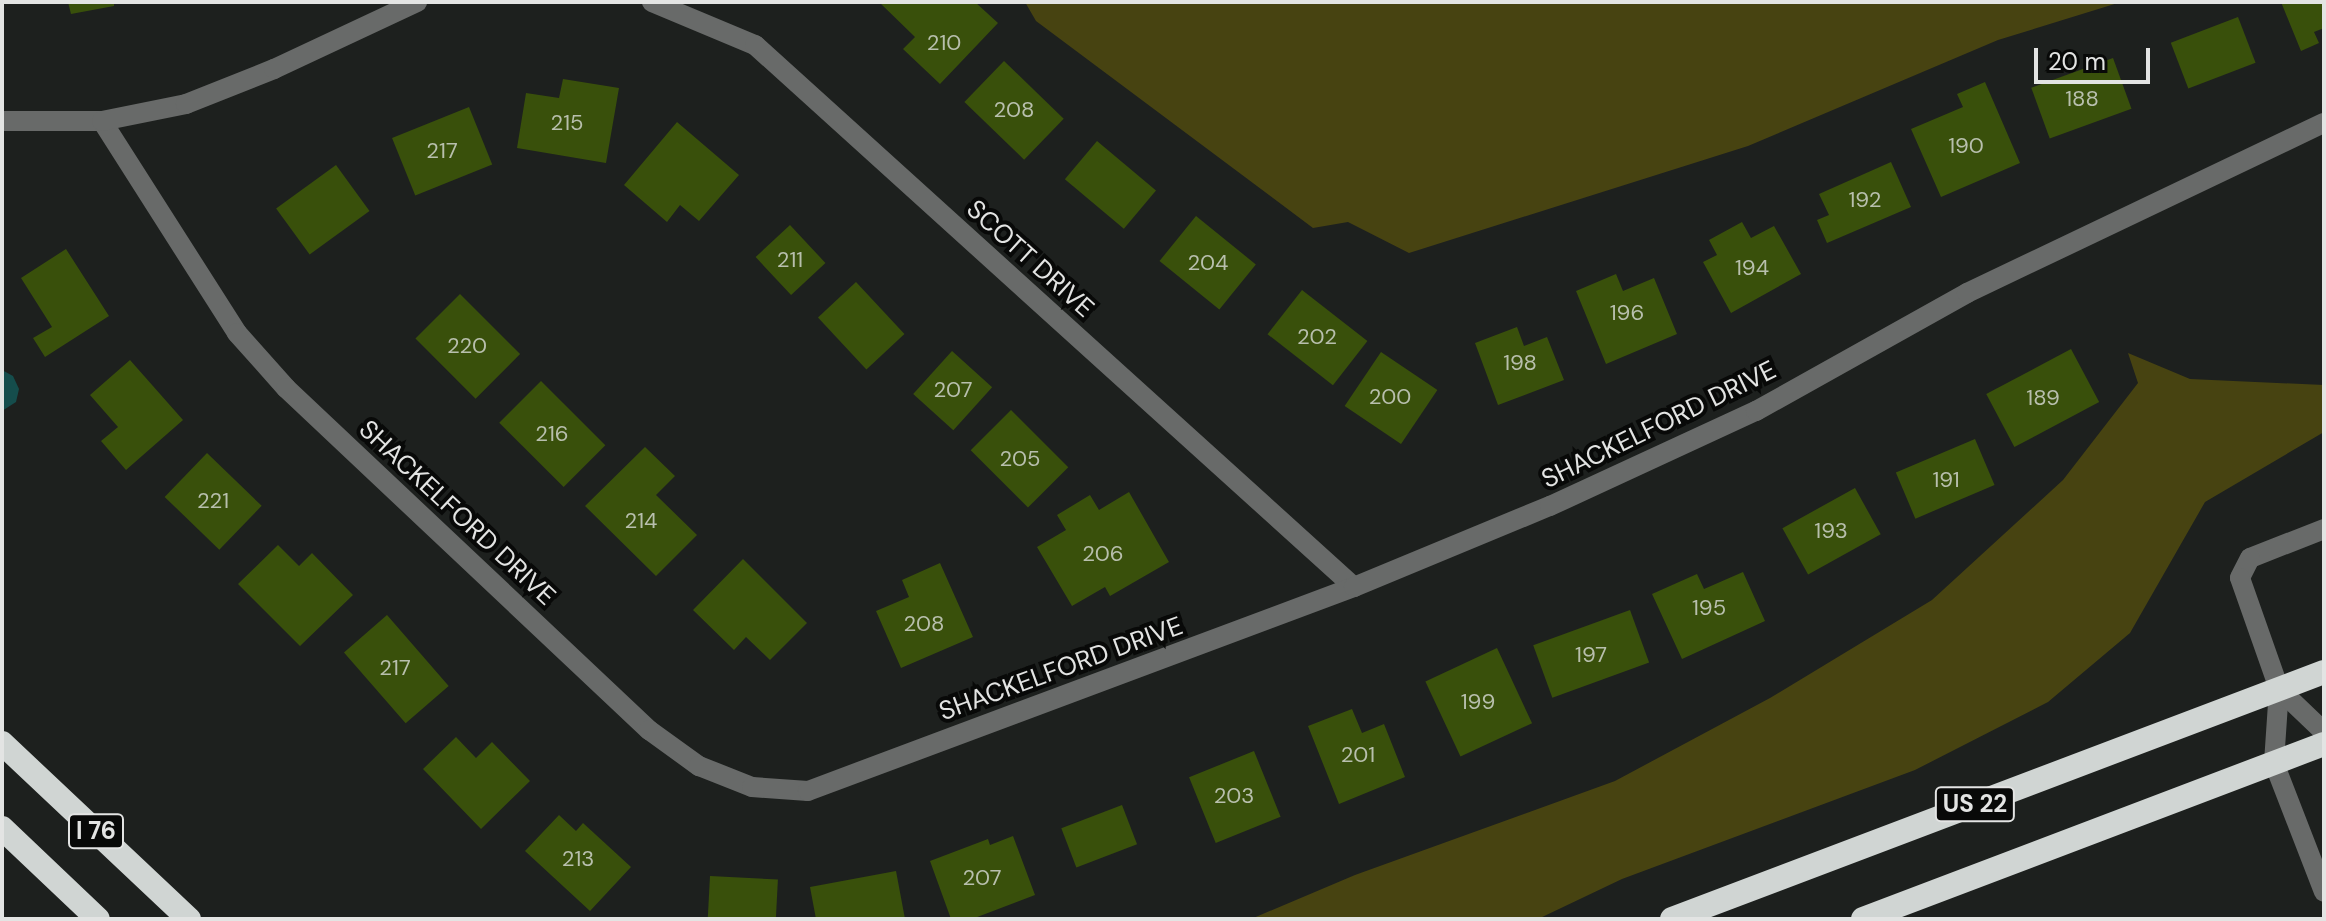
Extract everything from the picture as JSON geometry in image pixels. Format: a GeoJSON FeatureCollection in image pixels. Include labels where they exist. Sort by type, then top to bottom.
{"type":"FeatureCollection","features":[{"type":"Feature","properties":{"kind":"highway","name":"US 22"},"geometry":{"type":"LineString","coordinates":[[1672,919],[2324,672]]}},
{"type":"Feature","properties":{"kind":"highway","name":"I 76"},"geometry":{"type":"LineString","coordinates":[[2,743],[189,919]]}},
{"type":"Feature","properties":{"kind":"highway","name":"US 22"},"geometry":{"type":"LineString","coordinates":[[1863,919],[2324,744]]}},
{"type":"Feature","properties":{"kind":"highway","name":"I 76"},"geometry":{"type":"LineString","coordinates":[[2,828],[98,919]]}},
{"type":"Feature","properties":{"kind":"street"},"geometry":{"type":"LineString","coordinates":[[2,121],[102,121],[186,104],[274,69],[417,2]]}},
{"type":"Feature","properties":{"kind":"street","name":"SCOTT DRIVE"},"geometry":{"type":"LineString","coordinates":[[652,2],[755,45],[1354,587]]}},
{"type":"Feature","properties":{"kind":"street","name":"SHACKELFORD DRIVE"},"geometry":{"type":"LineString","coordinates":[[102,121],[237,333],[286,388],[649,730],[699,766],[752,787],[808,791],[1354,587],[1550,506],[1756,411],[1967,293],[2324,123]]}},
{"type":"Feature","properties":{"kind":"street"},"geometry":{"type":"LineString","coordinates":[[2324,529],[2250,558],[2242,567],[2241,589],[2279,689],[2274,763],[2324,892]]}},
{"type":"Feature","properties":{"kind":"street"},"geometry":{"type":"LineString","coordinates":[[2279,689],[2324,732]]}},
{"type":"Feature","properties":{"kind":"shaded area"},"geometry":{"type":"Polygon","coordinates":[[[1025,2],[2121,2],[1998,40],[1748,146],[1409,253],[1348,222],[1313,228],[1036,21],[1025,2]]]}},
{"type":"Feature","properties":{"kind":"shaded area"},"geometry":{"type":"Polygon","coordinates":[[[2128,353],[2190,379],[2324,385],[2324,432],[2205,502],[2130,633],[2048,702],[1915,770],[1622,879],[1538,919],[1251,919],[1355,875],[1615,781],[1770,698],[1932,600],[2063,480],[2138,383],[2128,353]]]}},
{"type":"Feature","properties":{"kind":"water"},"geometry":{"type":"Polygon","coordinates":[[[2,370],[13,376],[19,389],[16,402],[2,411],[2,370]]]}},
{"type":"Feature","properties":{"kind":"building"},"geometry":{"type":"Polygon","coordinates":[[[68,2],[114,2],[114,6],[71,14],[68,2]]]}},
{"type":"Feature","properties":{"kind":"building"},"geometry":{"type":"Polygon","coordinates":[[[879,2],[975,2],[998,23],[940,84],[903,49],[915,37],[879,2]]]}},
{"type":"Feature","properties":{"kind":"building"},"geometry":{"type":"Polygon","coordinates":[[[2281,2],[2324,2],[2324,28],[2314,32],[2319,43],[2301,51],[2281,2]]]}},
{"type":"Feature","properties":{"kind":"building"},"geometry":{"type":"Polygon","coordinates":[[[2238,17],[2256,63],[2188,89],[2171,43],[2238,17]]]}},
{"type":"Feature","properties":{"kind":"building"},"geometry":{"type":"Polygon","coordinates":[[[2113,58],[2131,109],[2050,138],[2031,88],[2113,58]]]}},
{"type":"Feature","properties":{"kind":"building"},"geometry":{"type":"Polygon","coordinates":[[[1004,61],[1064,119],[1024,160],[964,102],[1004,61]]]}},
{"type":"Feature","properties":{"kind":"building"},"geometry":{"type":"Polygon","coordinates":[[[563,79],[619,88],[606,163],[517,148],[526,93],[559,98],[563,79]]]}},
{"type":"Feature","properties":{"kind":"building"},"geometry":{"type":"Polygon","coordinates":[[[1985,82],[2020,163],[1941,197],[1911,129],[1963,107],[1957,94],[1985,82]]]}},
{"type":"Feature","properties":{"kind":"building"},"geometry":{"type":"Polygon","coordinates":[[[469,107],[492,164],[415,196],[392,138],[469,107]]]}},
{"type":"Feature","properties":{"kind":"building"},"geometry":{"type":"Polygon","coordinates":[[[677,122],[739,175],[699,221],[680,205],[667,222],[624,185],[677,122]]]}},
{"type":"Feature","properties":{"kind":"building"},"geometry":{"type":"Polygon","coordinates":[[[1097,141],[1156,190],[1124,229],[1065,179],[1097,141]]]}},
{"type":"Feature","properties":{"kind":"building"},"geometry":{"type":"Polygon","coordinates":[[[1891,162],[1911,207],[1827,243],[1817,220],[1829,215],[1819,194],[1891,162]]]}},
{"type":"Feature","properties":{"kind":"building"},"geometry":{"type":"Polygon","coordinates":[[[336,165],[370,211],[310,255],[276,208],[336,165]]]}},
{"type":"Feature","properties":{"kind":"building"},"geometry":{"type":"Polygon","coordinates":[[[1196,216],[1256,264],[1219,310],[1159,261],[1196,216]]]}},
{"type":"Feature","properties":{"kind":"building"},"geometry":{"type":"Polygon","coordinates":[[[1742,222],[1751,238],[1774,226],[1801,274],[1731,313],[1703,262],[1717,255],[1709,240],[1742,222]]]}},
{"type":"Feature","properties":{"kind":"building"},"geometry":{"type":"Polygon","coordinates":[[[790,225],[825,263],[791,295],[756,257],[790,225]]]}},
{"type":"Feature","properties":{"kind":"building"},"geometry":{"type":"Polygon","coordinates":[[[66,249],[109,316],[45,357],[33,338],[52,327],[21,278],[66,249]]]}},
{"type":"Feature","properties":{"kind":"building"},"geometry":{"type":"Polygon","coordinates":[[[1616,274],[1623,291],[1654,278],[1677,334],[1606,364],[1576,291],[1616,274]]]}},
{"type":"Feature","properties":{"kind":"building"},"geometry":{"type":"Polygon","coordinates":[[[856,282],[904,334],[866,369],[818,317],[856,282]]]}},
{"type":"Feature","properties":{"kind":"building"},"geometry":{"type":"Polygon","coordinates":[[[1302,290],[1367,341],[1333,385],[1268,334],[1302,290]]]}},
{"type":"Feature","properties":{"kind":"building"},"geometry":{"type":"Polygon","coordinates":[[[460,294],[520,354],[476,399],[415,339],[460,294]]]}},
{"type":"Feature","properties":{"kind":"building"},"geometry":{"type":"Polygon","coordinates":[[[1517,327],[1524,346],[1547,337],[1564,380],[1498,405],[1475,343],[1517,327]]]}},
{"type":"Feature","properties":{"kind":"building"},"geometry":{"type":"Polygon","coordinates":[[[2071,349],[2099,402],[2014,447],[1986,394],[2071,349]]]}},
{"type":"Feature","properties":{"kind":"building"},"geometry":{"type":"Polygon","coordinates":[[[952,351],[992,387],[953,430],[913,394],[952,351]]]}},
{"type":"Feature","properties":{"kind":"building"},"geometry":{"type":"Polygon","coordinates":[[[1381,352],[1437,390],[1401,444],[1345,406],[1381,352]]]}},
{"type":"Feature","properties":{"kind":"building"},"geometry":{"type":"Polygon","coordinates":[[[130,360],[183,420],[126,470],[101,441],[118,427],[90,395],[130,360]]]}},
{"type":"Feature","properties":{"kind":"building"},"geometry":{"type":"Polygon","coordinates":[[[541,381],[605,445],[564,487],[499,423],[541,381]]]}},
{"type":"Feature","properties":{"kind":"building"},"geometry":{"type":"Polygon","coordinates":[[[1011,410],[1068,467],[1028,508],[971,450],[1011,410]]]}},
{"type":"Feature","properties":{"kind":"building"},"geometry":{"type":"Polygon","coordinates":[[[1975,439],[1995,485],[1915,519],[1896,473],[1975,439]]]}},
{"type":"Feature","properties":{"kind":"building"},"geometry":{"type":"Polygon","coordinates":[[[645,447],[675,476],[656,495],[697,535],[656,576],[585,506],[645,447]]]}},
{"type":"Feature","properties":{"kind":"building"},"geometry":{"type":"Polygon","coordinates":[[[207,453],[262,506],[219,550],[165,497],[207,453]]]}},
{"type":"Feature","properties":{"kind":"building"},"geometry":{"type":"Polygon","coordinates":[[[1855,488],[1881,534],[1808,575],[1782,528],[1855,488]]]}},
{"type":"Feature","properties":{"kind":"building"},"geometry":{"type":"Polygon","coordinates":[[[1129,492],[1169,562],[1110,596],[1105,587],[1072,606],[1037,547],[1066,530],[1057,515],[1090,495],[1099,510],[1129,492]]]}},
{"type":"Feature","properties":{"kind":"building"},"geometry":{"type":"Polygon","coordinates":[[[278,545],[299,566],[312,553],[353,595],[300,646],[238,584],[278,545]]]}},
{"type":"Feature","properties":{"kind":"building"},"geometry":{"type":"Polygon","coordinates":[[[743,559],[807,623],[770,660],[746,637],[734,650],[693,610],[743,559]]]}},
{"type":"Feature","properties":{"kind":"building"},"geometry":{"type":"Polygon","coordinates":[[[940,563],[973,637],[901,668],[876,611],[909,597],[902,580],[940,563]]]}},
{"type":"Feature","properties":{"kind":"building"},"geometry":{"type":"Polygon","coordinates":[[[1743,572],[1765,621],[1682,659],[1652,594],[1697,574],[1704,589],[1743,572]]]}},
{"type":"Feature","properties":{"kind":"building"},"geometry":{"type":"Polygon","coordinates":[[[1630,610],[1649,663],[1552,698],[1533,645],[1630,610]]]}},
{"type":"Feature","properties":{"kind":"building"},"geometry":{"type":"Polygon","coordinates":[[[387,615],[449,686],[406,723],[344,652],[387,615]]]}},
{"type":"Feature","properties":{"kind":"building"},"geometry":{"type":"Polygon","coordinates":[[[1497,648],[1532,723],[1460,757],[1425,681],[1497,648]]]}},
{"type":"Feature","properties":{"kind":"building"},"geometry":{"type":"Polygon","coordinates":[[[1352,709],[1362,733],[1384,724],[1405,777],[1339,804],[1308,726],[1352,709]]]}},
{"type":"Feature","properties":{"kind":"building"},"geometry":{"type":"Polygon","coordinates":[[[456,737],[476,758],[492,742],[530,781],[481,829],[423,769],[456,737]]]}},
{"type":"Feature","properties":{"kind":"building"},"geometry":{"type":"Polygon","coordinates":[[[1254,751],[1281,817],[1216,843],[1189,777],[1254,751]]]}},
{"type":"Feature","properties":{"kind":"building"},"geometry":{"type":"Polygon","coordinates":[[[1122,805],[1137,844],[1076,868],[1061,828],[1122,805]]]}},
{"type":"Feature","properties":{"kind":"building"},"geometry":{"type":"Polygon","coordinates":[[[559,815],[576,831],[583,823],[631,867],[590,911],[525,851],[559,815]]]}},
{"type":"Feature","properties":{"kind":"building"},"geometry":{"type":"Polygon","coordinates":[[[1013,836],[1035,895],[972,919],[951,919],[930,861],[988,839],[990,845],[1013,836]]]}},
{"type":"Feature","properties":{"kind":"building"},"geometry":{"type":"Polygon","coordinates":[[[896,871],[905,919],[816,919],[810,887],[896,871]]]}},
{"type":"Feature","properties":{"kind":"building"},"geometry":{"type":"Polygon","coordinates":[[[710,876],[778,880],[776,919],[708,919],[710,876]]]}}]}
